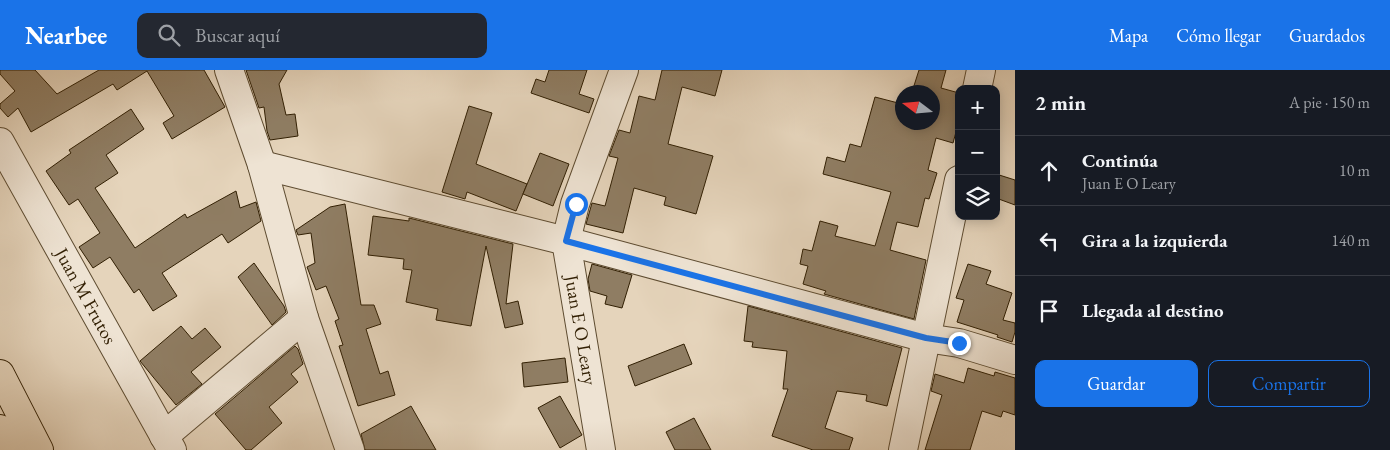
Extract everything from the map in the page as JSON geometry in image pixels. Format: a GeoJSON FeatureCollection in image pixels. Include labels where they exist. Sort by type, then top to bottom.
{"type":"FeatureCollection","features":[{"type":"Feature","properties":{"kind":"highway"},"geometry":{"type":"LineString","coordinates":[[0,374],[39,450]]}},
{"type":"Feature","properties":{"kind":"highway"},"geometry":{"type":"LineString","coordinates":[[0,429],[11,450]]}},
{"type":"Feature","properties":{"kind":"street"},"geometry":{"type":"LineString","coordinates":[[229,70],[262,165],[304,318],[350,450]]}},
{"type":"Feature","properties":{"kind":"street","name":"Juan E O Leary"},"geometry":{"type":"LineString","coordinates":[[601,450],[566,241],[578,195],[624,70]]}},
{"type":"Feature","properties":{"kind":"street"},"geometry":{"type":"LineString","coordinates":[[978,85],[981,70]]}},
{"type":"Feature","properties":{"kind":"street","name":"Juan M Frutos"},"geometry":{"type":"LineString","coordinates":[[0,142],[168,443]]}},
{"type":"Feature","properties":{"kind":"street"},"geometry":{"type":"LineString","coordinates":[[262,165],[566,241],[926,338],[959,343],[1015,360]]}},
{"type":"Feature","properties":{"kind":"street"},"geometry":{"type":"LineString","coordinates":[[903,450],[955,199]]}},
{"type":"Feature","properties":{"kind":"street"},"geometry":{"type":"LineString","coordinates":[[168,443],[304,318]]}},
{"type":"Feature","properties":{"kind":"building"},"geometry":{"type":"Polygon","coordinates":[[[0,70],[35,70],[57,94],[99,70],[204,70],[225,107],[172,139],[163,123],[174,116],[147,71],[117,90],[113,84],[31,132],[18,108],[8,117],[0,108],[0,104],[15,91],[0,74],[0,70]]]}},
{"type":"Feature","properties":{"kind":"building"},"geometry":{"type":"Polygon","coordinates":[[[246,70],[287,70],[279,84],[286,115],[295,114],[298,136],[270,140],[264,107],[259,108],[246,70]]]}},
{"type":"Feature","properties":{"kind":"building"},"geometry":{"type":"Polygon","coordinates":[[[549,70],[587,70],[579,94],[594,99],[589,113],[531,93],[536,79],[545,82],[549,70]]]}},
{"type":"Feature","properties":{"kind":"building"},"geometry":{"type":"Polygon","coordinates":[[[662,70],[722,70],[715,96],[682,87],[668,144],[713,156],[696,214],[664,205],[666,197],[634,188],[623,233],[586,224],[592,203],[605,206],[618,158],[609,156],[619,130],[630,133],[639,96],[655,100],[662,70]]]}},
{"type":"Feature","properties":{"kind":"building"},"geometry":{"type":"Polygon","coordinates":[[[919,70],[946,70],[941,88],[955,92],[955,136],[953,143],[936,138],[928,170],[937,173],[929,199],[925,198],[918,227],[897,222],[890,250],[926,260],[914,319],[824,294],[826,291],[803,284],[808,266],[800,264],[803,249],[812,251],[820,221],[838,226],[835,236],[875,246],[891,192],[823,174],[827,157],[845,162],[850,144],[861,147],[875,97],[895,102],[895,130],[940,130],[940,85],[914,85],[919,70]]]}},
{"type":"Feature","properties":{"kind":"building"},"geometry":{"type":"Polygon","coordinates":[[[469,106],[492,113],[476,164],[527,184],[516,211],[467,192],[465,199],[442,192],[469,106]]]}},
{"type":"Feature","properties":{"kind":"building"},"geometry":{"type":"Polygon","coordinates":[[[131,109],[144,129],[106,155],[118,173],[95,188],[135,248],[185,214],[187,218],[236,191],[240,208],[256,202],[261,221],[228,243],[222,234],[162,273],[177,296],[153,311],[139,289],[134,293],[110,257],[93,268],[79,247],[100,233],[78,199],[69,205],[46,171],[71,153],[69,150],[131,109]]]}},
{"type":"Feature","properties":{"kind":"building"},"geometry":{"type":"Polygon","coordinates":[[[540,153],[569,164],[553,206],[523,194],[540,153]]]}},
{"type":"Feature","properties":{"kind":"building"},"geometry":{"type":"Polygon","coordinates":[[[1000,175],[1015,180],[1015,205],[1000,199],[1000,175]]]}},
{"type":"Feature","properties":{"kind":"building"},"geometry":{"type":"Polygon","coordinates":[[[345,204],[361,305],[374,305],[381,324],[366,329],[380,374],[388,371],[395,395],[358,406],[339,346],[343,345],[335,321],[339,319],[326,286],[316,290],[307,267],[315,263],[311,233],[298,235],[296,230],[330,207],[345,204]]]}},
{"type":"Feature","properties":{"kind":"building"},"geometry":{"type":"Polygon","coordinates":[[[373,216],[409,221],[409,218],[513,244],[506,304],[518,301],[523,324],[505,328],[486,246],[471,326],[436,320],[438,309],[406,302],[412,270],[403,269],[404,259],[368,255],[373,216]]]}},
{"type":"Feature","properties":{"kind":"building"},"geometry":{"type":"Polygon","coordinates":[[[254,263],[284,306],[286,312],[272,325],[238,277],[254,263]]]}},
{"type":"Feature","properties":{"kind":"building"},"geometry":{"type":"Polygon","coordinates":[[[592,264],[632,275],[622,308],[605,304],[607,296],[590,291],[588,279],[592,264]]]}},
{"type":"Feature","properties":{"kind":"building"},"geometry":{"type":"Polygon","coordinates":[[[968,264],[991,271],[986,284],[1012,293],[1003,320],[1015,323],[1012,342],[997,337],[998,335],[957,322],[964,300],[956,298],[968,264]]]}},
{"type":"Feature","properties":{"kind":"building"},"geometry":{"type":"Polygon","coordinates":[[[748,306],[902,348],[887,406],[866,401],[867,395],[837,391],[825,428],[853,438],[849,450],[813,450],[772,436],[788,389],[783,389],[787,351],[752,347],[753,342],[744,341],[748,306]]]}},
{"type":"Feature","properties":{"kind":"building"},"geometry":{"type":"Polygon","coordinates":[[[181,326],[192,339],[205,328],[221,347],[191,372],[202,384],[176,405],[140,361],[181,326]]]}},
{"type":"Feature","properties":{"kind":"building"},"geometry":{"type":"Polygon","coordinates":[[[684,344],[692,364],[635,386],[628,366],[684,344]]]}},
{"type":"Feature","properties":{"kind":"building"},"geometry":{"type":"Polygon","coordinates":[[[295,346],[298,349],[303,364],[291,374],[298,382],[269,407],[282,423],[251,450],[246,450],[215,414],[295,346]]]}},
{"type":"Feature","properties":{"kind":"building"},"geometry":{"type":"Polygon","coordinates":[[[565,358],[568,382],[524,387],[522,363],[565,358]]]}},
{"type":"Feature","properties":{"kind":"building"},"geometry":{"type":"Polygon","coordinates":[[[968,368],[994,376],[995,372],[1015,378],[1015,415],[1003,411],[1001,417],[982,411],[970,450],[925,450],[942,395],[931,391],[935,374],[964,383],[968,368]]]}},
{"type":"Feature","properties":{"kind":"building"},"geometry":{"type":"Polygon","coordinates":[[[560,396],[582,435],[560,448],[538,408],[560,396]]]}},
{"type":"Feature","properties":{"kind":"building"},"geometry":{"type":"Polygon","coordinates":[[[411,406],[436,450],[365,450],[361,434],[411,406]]]}},
{"type":"Feature","properties":{"kind":"building"},"geometry":{"type":"Polygon","coordinates":[[[694,418],[711,450],[675,450],[666,432],[694,418]]]}},
{"type":"Feature","properties":{"kind":"route"},"geometry":{"type":"LineString","coordinates":[[576,204],[566,241],[926,338],[959,343]]}}]}
